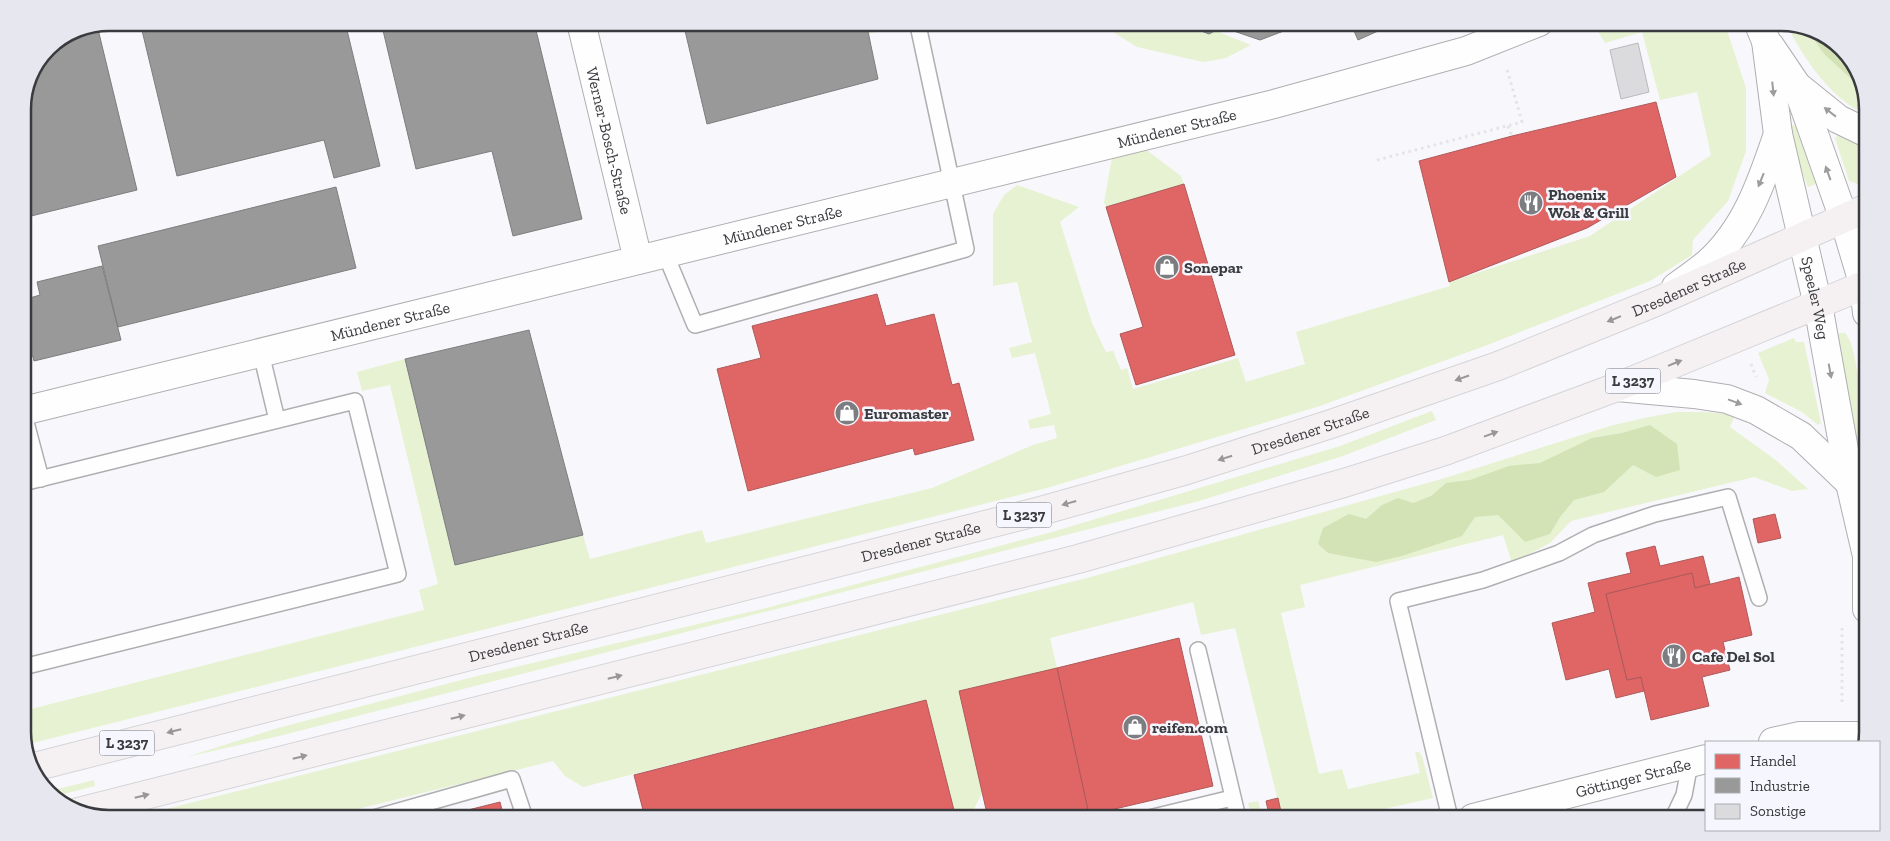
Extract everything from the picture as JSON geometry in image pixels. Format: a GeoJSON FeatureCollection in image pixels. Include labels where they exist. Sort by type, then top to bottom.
{"type":"FeatureCollection","features":[{"type":"Feature","properties":{"kind":"main road","name":"Dresdener Straße"},"geometry":{"type":"LineString","coordinates":[[39,766],[1044,510],[1187,470],[1331,424],[1498,366],[1658,301],[1856,213]]}},
{"type":"Feature","properties":{"kind":"main road","name":"L 3237"},"geometry":{"type":"LineString","coordinates":[[94,808],[1078,559],[1344,483],[1445,451],[1617,387],[1859,288]]}},
{"type":"Feature","properties":{"kind":"street","name":"Werner-Bosch-Straße"},"geometry":{"type":"LineString","coordinates":[[583,31],[638,260]]}},
{"type":"Feature","properties":{"kind":"street","name":"Mündener Straße"},"geometry":{"type":"LineString","coordinates":[[31,409],[952,182],[1183,127],[1373,78],[1466,51],[1516,31]]}},
{"type":"Feature","properties":{"kind":"street","name":"Speeler Weg"},"geometry":{"type":"LineString","coordinates":[[1762,32],[1797,86],[1856,213],[1859,235]]}},
{"type":"Feature","properties":{"kind":"street","name":"Speeler Weg"},"geometry":{"type":"LineString","coordinates":[[1762,32],[1778,134],[1818,305],[1850,483],[1859,520]]}},
{"type":"Feature","properties":{"kind":"street"},"geometry":{"type":"LineString","coordinates":[[1797,86],[1838,119],[1859,129]]}},
{"type":"Feature","properties":{"kind":"street"},"geometry":{"type":"LineString","coordinates":[[1658,301],[1708,264],[1733,235],[1751,205],[1778,134]]}},
{"type":"Feature","properties":{"kind":"street"},"geometry":{"type":"LineString","coordinates":[[1617,387],[1727,399],[1756,410],[1801,436],[1850,483]]}},
{"type":"Feature","properties":{"kind":"street"},"geometry":{"type":"LineString","coordinates":[[1778,741],[1800,736],[1854,736]]}},
{"type":"Feature","properties":{"kind":"street","name":"Göttinger Straße"},"geometry":{"type":"LineString","coordinates":[[1505,810],[1698,761]]}},
{"type":"Feature","properties":{"kind":"lane"},"geometry":{"type":"LineString","coordinates":[[665,253],[695,325],[966,249],[919,31]]}},
{"type":"Feature","properties":{"kind":"lane"},"geometry":{"type":"LineString","coordinates":[[262,352],[277,420]]}},
{"type":"Feature","properties":{"kind":"lane"},"geometry":{"type":"LineString","coordinates":[[31,481],[355,401],[398,574],[31,665]]}},
{"type":"Feature","properties":{"kind":"lane"},"geometry":{"type":"LineString","coordinates":[[31,441],[41,479]]}},
{"type":"Feature","properties":{"kind":"lane"},"geometry":{"type":"LineString","coordinates":[[1448,810],[1398,601],[1483,580],[1559,553],[1593,535],[1654,514],[1728,497],[1759,598]]}},
{"type":"Feature","properties":{"kind":"lane"},"geometry":{"type":"LineString","coordinates":[[1198,650],[1236,810]]}},
{"type":"Feature","properties":{"kind":"lane"},"geometry":{"type":"LineString","coordinates":[[1677,810],[1698,761]]}},
{"type":"Feature","properties":{"kind":"lane"},"geometry":{"type":"LineString","coordinates":[[402,810],[512,779],[522,810]]}},
{"type":"Feature","properties":{"kind":"lane"},"geometry":{"type":"LineString","coordinates":[[1183,810],[1232,798]]}},
{"type":"Feature","properties":{"kind":"path"},"geometry":{"type":"LineString","coordinates":[[1377,160],[1522,122],[1507,67]]}},
{"type":"Feature","properties":{"kind":"path"},"geometry":{"type":"LineString","coordinates":[[1508,126],[1512,136]]}},
{"type":"Feature","properties":{"kind":"path"},"geometry":{"type":"LineString","coordinates":[[1748,357],[1756,377],[1756,384]]}},
{"type":"Feature","properties":{"kind":"path"},"geometry":{"type":"LineString","coordinates":[[1841,620],[1854,736]]}},
{"type":"Feature","properties":{"kind":"green space"},"geometry":{"type":"Polygon","coordinates":[[[868,31],[879,31],[869,34],[868,31]]]}},
{"type":"Feature","properties":{"kind":"green space"},"geometry":{"type":"Polygon","coordinates":[[[1113,31],[1201,31],[1209,34],[1216,31],[1251,45],[1226,58],[1203,62],[1137,47],[1113,31]]]}},
{"type":"Feature","properties":{"kind":"green space"},"geometry":{"type":"Polygon","coordinates":[[[1598,31],[1727,31],[1746,88],[1746,151],[1728,201],[1693,240],[1692,255],[1650,281],[1490,344],[1320,406],[1047,488],[32,743],[31,709],[424,610],[419,590],[438,584],[390,385],[362,391],[357,372],[405,359],[455,565],[583,535],[590,559],[702,530],[706,543],[932,488],[1033,445],[1057,438],[1054,425],[1030,429],[1028,420],[1051,414],[1035,353],[1012,358],[1009,348],[1032,342],[1017,282],[993,286],[993,214],[1004,195],[1017,185],[1079,207],[1060,222],[1092,323],[1106,352],[1113,351],[1121,370],[1127,368],[1133,389],[1238,358],[1246,382],[1305,364],[1296,332],[1450,286],[1449,282],[1590,236],[1711,155],[1697,92],[1660,100],[1642,32],[1605,43],[1598,31]]]}},
{"type":"Feature","properties":{"kind":"green space"},"geometry":{"type":"Polygon","coordinates":[[[1791,32],[1813,38],[1824,54],[1854,81],[1859,111],[1830,88],[1802,52],[1791,32]]]}},
{"type":"Feature","properties":{"kind":"green space"},"geometry":{"type":"Polygon","coordinates":[[[1813,38],[1836,54],[1843,62],[1854,81],[1824,54],[1813,38]]]}},
{"type":"Feature","properties":{"kind":"green space"},"geometry":{"type":"Polygon","coordinates":[[[1795,125],[1816,184],[1808,187],[1797,160],[1790,126],[1795,125]]]}},
{"type":"Feature","properties":{"kind":"green space"},"geometry":{"type":"Polygon","coordinates":[[[1838,135],[1859,145],[1858,184],[1849,181],[1835,138],[1838,135]]]}},
{"type":"Feature","properties":{"kind":"green space"},"geometry":{"type":"Polygon","coordinates":[[[1145,149],[1181,176],[1184,184],[1106,207],[1104,202],[1112,158],[1145,149]]]}},
{"type":"Feature","properties":{"kind":"green space"},"geometry":{"type":"Polygon","coordinates":[[[1840,333],[1845,333],[1854,354],[1859,388],[1859,449],[1837,337],[1840,333]]]}},
{"type":"Feature","properties":{"kind":"green space"},"geometry":{"type":"Polygon","coordinates":[[[1794,338],[1796,342],[1804,342],[1821,423],[1818,425],[1802,412],[1765,393],[1769,379],[1758,353],[1794,338]]]}},
{"type":"Feature","properties":{"kind":"green space"},"geometry":{"type":"Polygon","coordinates":[[[1432,411],[1436,420],[1343,456],[1199,501],[279,736],[186,757],[278,728],[469,678],[766,608],[1052,532],[1340,446],[1432,411]]]}},
{"type":"Feature","properties":{"kind":"green space"},"geometry":{"type":"Polygon","coordinates":[[[1676,412],[1706,412],[1735,415],[1730,427],[1777,461],[1808,489],[1792,491],[1754,477],[1571,521],[1550,543],[1512,563],[1503,535],[1300,585],[1305,607],[1281,613],[1319,774],[1342,769],[1348,789],[1420,773],[1415,752],[1419,752],[1422,756],[1433,798],[1380,810],[1280,810],[1235,628],[1201,635],[1193,602],[1050,638],[1057,668],[960,691],[982,793],[974,810],[954,810],[925,700],[583,787],[565,776],[553,761],[354,810],[162,810],[1087,578],[1445,478],[1610,426],[1676,412]]]}},
{"type":"Feature","properties":{"kind":"green space"},"geometry":{"type":"Polygon","coordinates":[[[1650,425],[1677,444],[1680,470],[1656,477],[1633,465],[1604,492],[1574,500],[1560,517],[1550,534],[1525,542],[1498,515],[1475,517],[1462,536],[1402,556],[1376,562],[1328,553],[1318,544],[1323,528],[1349,514],[1366,519],[1382,505],[1398,498],[1413,503],[1431,496],[1446,483],[1470,480],[1509,466],[1540,463],[1592,438],[1622,433],[1650,425]]]}},
{"type":"Feature","properties":{"kind":"green space"},"geometry":{"type":"Polygon","coordinates":[[[94,780],[95,786],[63,794],[56,789],[94,780]]]}},
{"type":"Feature","properties":{"kind":"green space"},"geometry":{"type":"Polygon","coordinates":[[[1258,801],[1261,810],[1250,810],[1248,803],[1258,801]]]}},
{"type":"Feature","properties":{"kind":"building: Handel","name":"Phoenix Wok & Grill"},"geometry":{"type":"Polygon","coordinates":[[[1656,102],[1676,177],[1587,228],[1449,282],[1419,161],[1512,136],[1656,102]]]}},
{"type":"Feature","properties":{"kind":"building: Handel","name":"Sonepar"},"geometry":{"type":"Polygon","coordinates":[[[1184,184],[1235,355],[1136,385],[1120,334],[1143,327],[1106,207],[1184,184]]]}},
{"type":"Feature","properties":{"kind":"building: Handel","name":"Euromaster"},"geometry":{"type":"Polygon","coordinates":[[[877,294],[886,326],[934,314],[952,385],[959,383],[974,440],[915,455],[913,448],[748,491],[717,369],[761,358],[752,326],[877,294]]]}},
{"type":"Feature","properties":{"kind":"building: Handel"},"geometry":{"type":"Polygon","coordinates":[[[1775,514],[1781,538],[1758,543],[1753,519],[1775,514]]]}},
{"type":"Feature","properties":{"kind":"building: Handel"},"geometry":{"type":"Polygon","coordinates":[[[1655,546],[1660,566],[1703,556],[1710,584],[1695,588],[1692,573],[1606,594],[1627,680],[1641,677],[1644,691],[1616,698],[1609,669],[1566,680],[1552,623],[1595,612],[1588,583],[1631,573],[1626,553],[1655,546]]]}},
{"type":"Feature","properties":{"kind":"building: Handel","name":"Cafe Del Sol"},"geometry":{"type":"Polygon","coordinates":[[[1692,573],[1695,588],[1739,577],[1752,635],[1723,642],[1730,670],[1702,677],[1709,706],[1651,720],[1641,677],[1627,680],[1606,594],[1692,573]]]}},
{"type":"Feature","properties":{"kind":"building: Handel","name":"reifen.com"},"geometry":{"type":"Polygon","coordinates":[[[1179,638],[1213,786],[1110,810],[1088,810],[1057,668],[1179,638]]]}},
{"type":"Feature","properties":{"kind":"building: Handel"},"geometry":{"type":"Polygon","coordinates":[[[1057,668],[1088,810],[986,810],[959,691],[1057,668]]]}},
{"type":"Feature","properties":{"kind":"building: Handel"},"geometry":{"type":"Polygon","coordinates":[[[926,700],[954,810],[643,810],[634,775],[926,700]]]}},
{"type":"Feature","properties":{"kind":"building: Handel"},"geometry":{"type":"Polygon","coordinates":[[[1278,798],[1281,810],[1268,810],[1266,801],[1278,798]]]}},
{"type":"Feature","properties":{"kind":"building: Handel"},"geometry":{"type":"Polygon","coordinates":[[[500,802],[502,810],[468,810],[500,802]]]}},
{"type":"Feature","properties":{"kind":"building: Industrie"},"geometry":{"type":"Polygon","coordinates":[[[142,31],[347,31],[380,166],[334,178],[324,140],[177,176],[142,31]]]}},
{"type":"Feature","properties":{"kind":"building: Industrie"},"geometry":{"type":"Polygon","coordinates":[[[383,31],[536,31],[582,219],[513,236],[492,151],[416,169],[383,31]]]}},
{"type":"Feature","properties":{"kind":"building: Industrie"},"geometry":{"type":"Polygon","coordinates":[[[685,31],[868,31],[878,79],[707,124],[685,31]]]}},
{"type":"Feature","properties":{"kind":"building: Industrie"},"geometry":{"type":"Polygon","coordinates":[[[1201,31],[1215,31],[1209,34],[1201,31]]]}},
{"type":"Feature","properties":{"kind":"building: Industrie"},"geometry":{"type":"Polygon","coordinates":[[[1234,31],[1284,31],[1260,40],[1234,31]]]}},
{"type":"Feature","properties":{"kind":"building: Industrie"},"geometry":{"type":"Polygon","coordinates":[[[1354,31],[1378,31],[1358,40],[1354,31]]]}},
{"type":"Feature","properties":{"kind":"building: Industrie"},"geometry":{"type":"Polygon","coordinates":[[[99,32],[137,190],[31,216],[31,104],[34,89],[39,75],[47,62],[70,42],[84,35],[99,32]]]}},
{"type":"Feature","properties":{"kind":"building: Industrie"},"geometry":{"type":"Polygon","coordinates":[[[336,187],[356,268],[118,327],[98,246],[336,187]]]}},
{"type":"Feature","properties":{"kind":"building: Industrie"},"geometry":{"type":"Polygon","coordinates":[[[102,266],[121,340],[34,361],[33,356],[31,357],[31,298],[40,295],[37,282],[102,266]]]}},
{"type":"Feature","properties":{"kind":"building: Industrie"},"geometry":{"type":"Polygon","coordinates":[[[529,330],[583,535],[455,565],[405,359],[529,330]]]}},
{"type":"Feature","properties":{"kind":"building: Sonstige"},"geometry":{"type":"Polygon","coordinates":[[[1638,43],[1649,92],[1621,99],[1610,50],[1638,43]]]}},
{"type":"Feature","properties":{"kind":"place","name":"Phoenix Wok & Grill"},"geometry":{"type":"Point","coordinates":[1531,203]}},
{"type":"Feature","properties":{"kind":"place","name":"Sonepar"},"geometry":{"type":"Point","coordinates":[1167,267]}},
{"type":"Feature","properties":{"kind":"place","name":"Euromaster"},"geometry":{"type":"Point","coordinates":[847,413]}},
{"type":"Feature","properties":{"kind":"place","name":"Cafe Del Sol"},"geometry":{"type":"Point","coordinates":[1674,656]}},
{"type":"Feature","properties":{"kind":"place","name":"reifen.com"},"geometry":{"type":"Point","coordinates":[1135,727]}}]}
